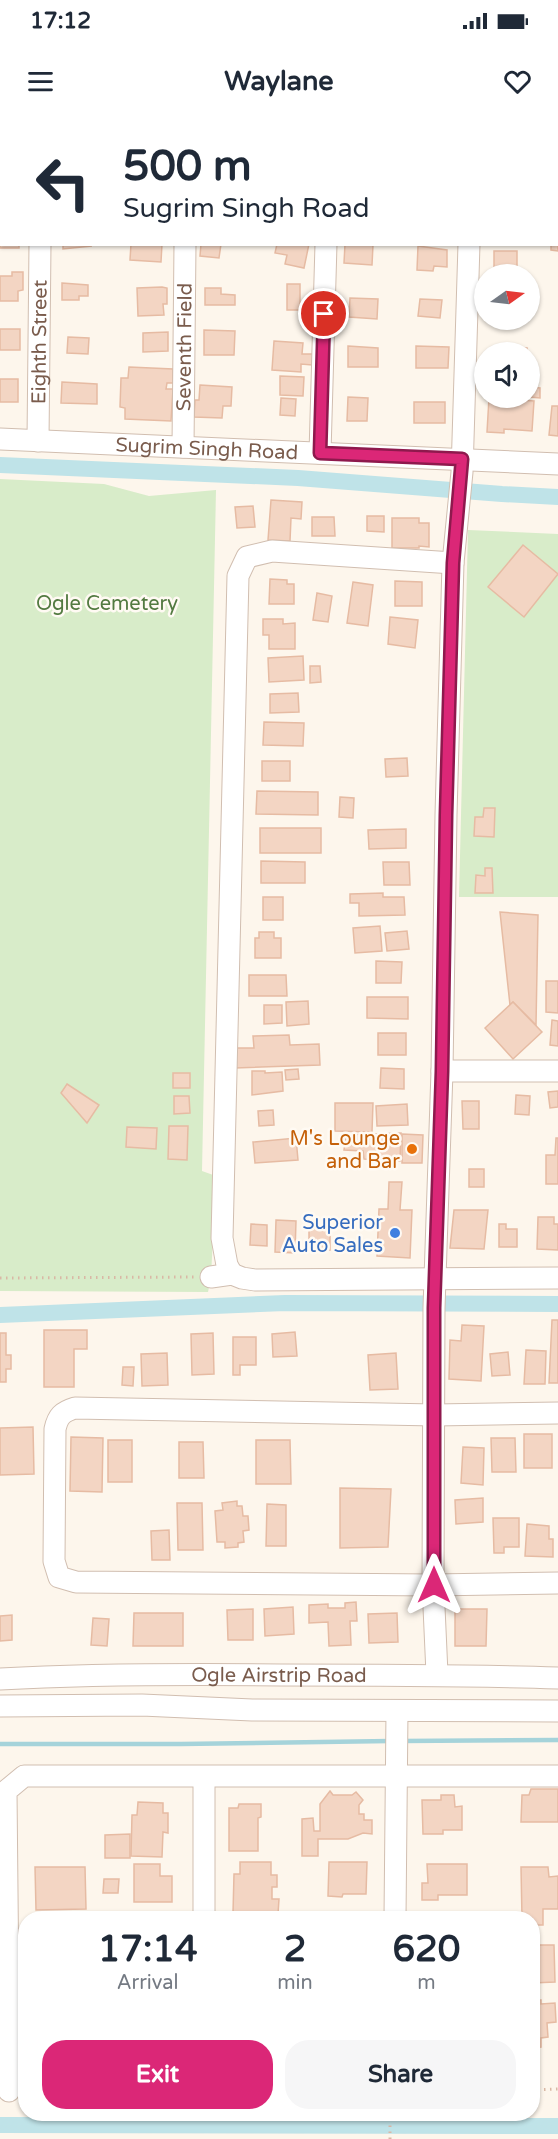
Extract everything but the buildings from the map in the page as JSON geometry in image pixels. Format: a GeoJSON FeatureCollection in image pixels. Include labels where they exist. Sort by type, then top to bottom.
{"type":"FeatureCollection","features":[{"type":"Feature","properties":{"kind":"street","name":"Eighth Street"},"geometry":{"type":"LineString","coordinates":[[38,441],[40,246]]}},
{"type":"Feature","properties":{"kind":"street","name":"Seventh Field"},"geometry":{"type":"LineString","coordinates":[[183,447],[185,246]]}},
{"type":"Feature","properties":{"kind":"street"},"geometry":{"type":"LineString","coordinates":[[320,453],[326,246]]}},
{"type":"Feature","properties":{"kind":"street"},"geometry":{"type":"LineString","coordinates":[[437,1674],[434,1585],[435,1292],[453,563],[462,466],[469,246]]}},
{"type":"Feature","properties":{"kind":"street","name":"Sugrim Singh Road"},"geometry":{"type":"LineString","coordinates":[[0,439],[320,453],[462,466],[558,464]]}},
{"type":"Feature","properties":{"kind":"street"},"geometry":{"type":"LineString","coordinates":[[232,1274],[227,1265],[222,1238],[238,576],[248,557],[272,551],[453,563]]}},
{"type":"Feature","properties":{"kind":"street"},"geometry":{"type":"LineString","coordinates":[[442,1071],[558,1071]]}},
{"type":"Feature","properties":{"kind":"street"},"geometry":{"type":"LineString","coordinates":[[211,1277],[232,1274],[255,1280],[435,1292],[558,1278]]}},
{"type":"Feature","properties":{"kind":"street"},"geometry":{"type":"LineString","coordinates":[[558,1413],[435,1415],[75,1408],[60,1414],[54,1429],[54,1549],[55,1569],[59,1577],[76,1582],[434,1585],[558,1583]]}},
{"type":"Feature","properties":{"kind":"street","name":"Ogle Airstrip Road"},"geometry":{"type":"LineString","coordinates":[[0,1679],[189,1674],[437,1674],[558,1677]]}},
{"type":"Feature","properties":{"kind":"street","name":"Ogle Airstrip Road"},"geometry":{"type":"LineString","coordinates":[[0,1706],[131,1705],[396,1715],[558,1711]]}},
{"type":"Feature","properties":{"kind":"street"},"geometry":{"type":"LineString","coordinates":[[395,1911],[396,1715]]}},
{"type":"Feature","properties":{"kind":"street"},"geometry":{"type":"LineString","coordinates":[[9,2091],[6,1791],[24,1776],[558,1776]]}},
{"type":"Feature","properties":{"kind":"street"},"geometry":{"type":"LineString","coordinates":[[204,1777],[204,1911]]}},
{"type":"Feature","properties":{"kind":"path"},"geometry":{"type":"LineString","coordinates":[[0,1278],[211,1277]]}},
{"type":"Feature","properties":{"kind":"path"},"geometry":{"type":"LineString","coordinates":[[540,2090],[558,2089]]}},
{"type":"Feature","properties":{"kind":"path"},"geometry":{"type":"LineString","coordinates":[[390,2121],[390,2139]]}},
{"type":"Feature","properties":{"kind":"green space","name":"Ogle Cemetery"},"geometry":{"type":"Polygon","coordinates":[[[0,479],[104,484],[149,496],[216,490],[202,1171],[216,1176],[211,1277],[208,1292],[0,1291],[0,479]]]}},
{"type":"Feature","properties":{"kind":"green space"},"geometry":{"type":"Polygon","coordinates":[[[468,530],[558,534],[558,897],[459,897],[468,530]]]}},
{"type":"Feature","properties":{"kind":"waterway"},"geometry":{"type":"LineString","coordinates":[[0,465],[298,478],[558,497]]}},
{"type":"Feature","properties":{"kind":"waterway"},"geometry":{"type":"LineString","coordinates":[[0,1315],[285,1303],[558,1304]]}},
{"type":"Feature","properties":{"kind":"waterway"},"geometry":{"type":"LineString","coordinates":[[402,1741],[558,1740]]}},
{"type":"Feature","properties":{"kind":"waterway"},"geometry":{"type":"LineString","coordinates":[[0,1744],[390,1741]]}},
{"type":"Feature","properties":{"kind":"waterway"},"geometry":{"type":"LineString","coordinates":[[0,2125],[558,2126]]}},
{"type":"Feature","properties":{"kind":"place","name":"M's Lounge and Bar"},"geometry":{"type":"Point","coordinates":[412,1149]}},
{"type":"Feature","properties":{"kind":"place","name":"Superior Auto Sales"},"geometry":{"type":"Point","coordinates":[395,1233]}},
{"type":"Feature","properties":{"kind":"route"},"geometry":{"type":"LineString","coordinates":[[324,314],[320,453],[462,459],[453,563],[446,815],[442,1071],[434,1308],[434,1585]]}}]}
